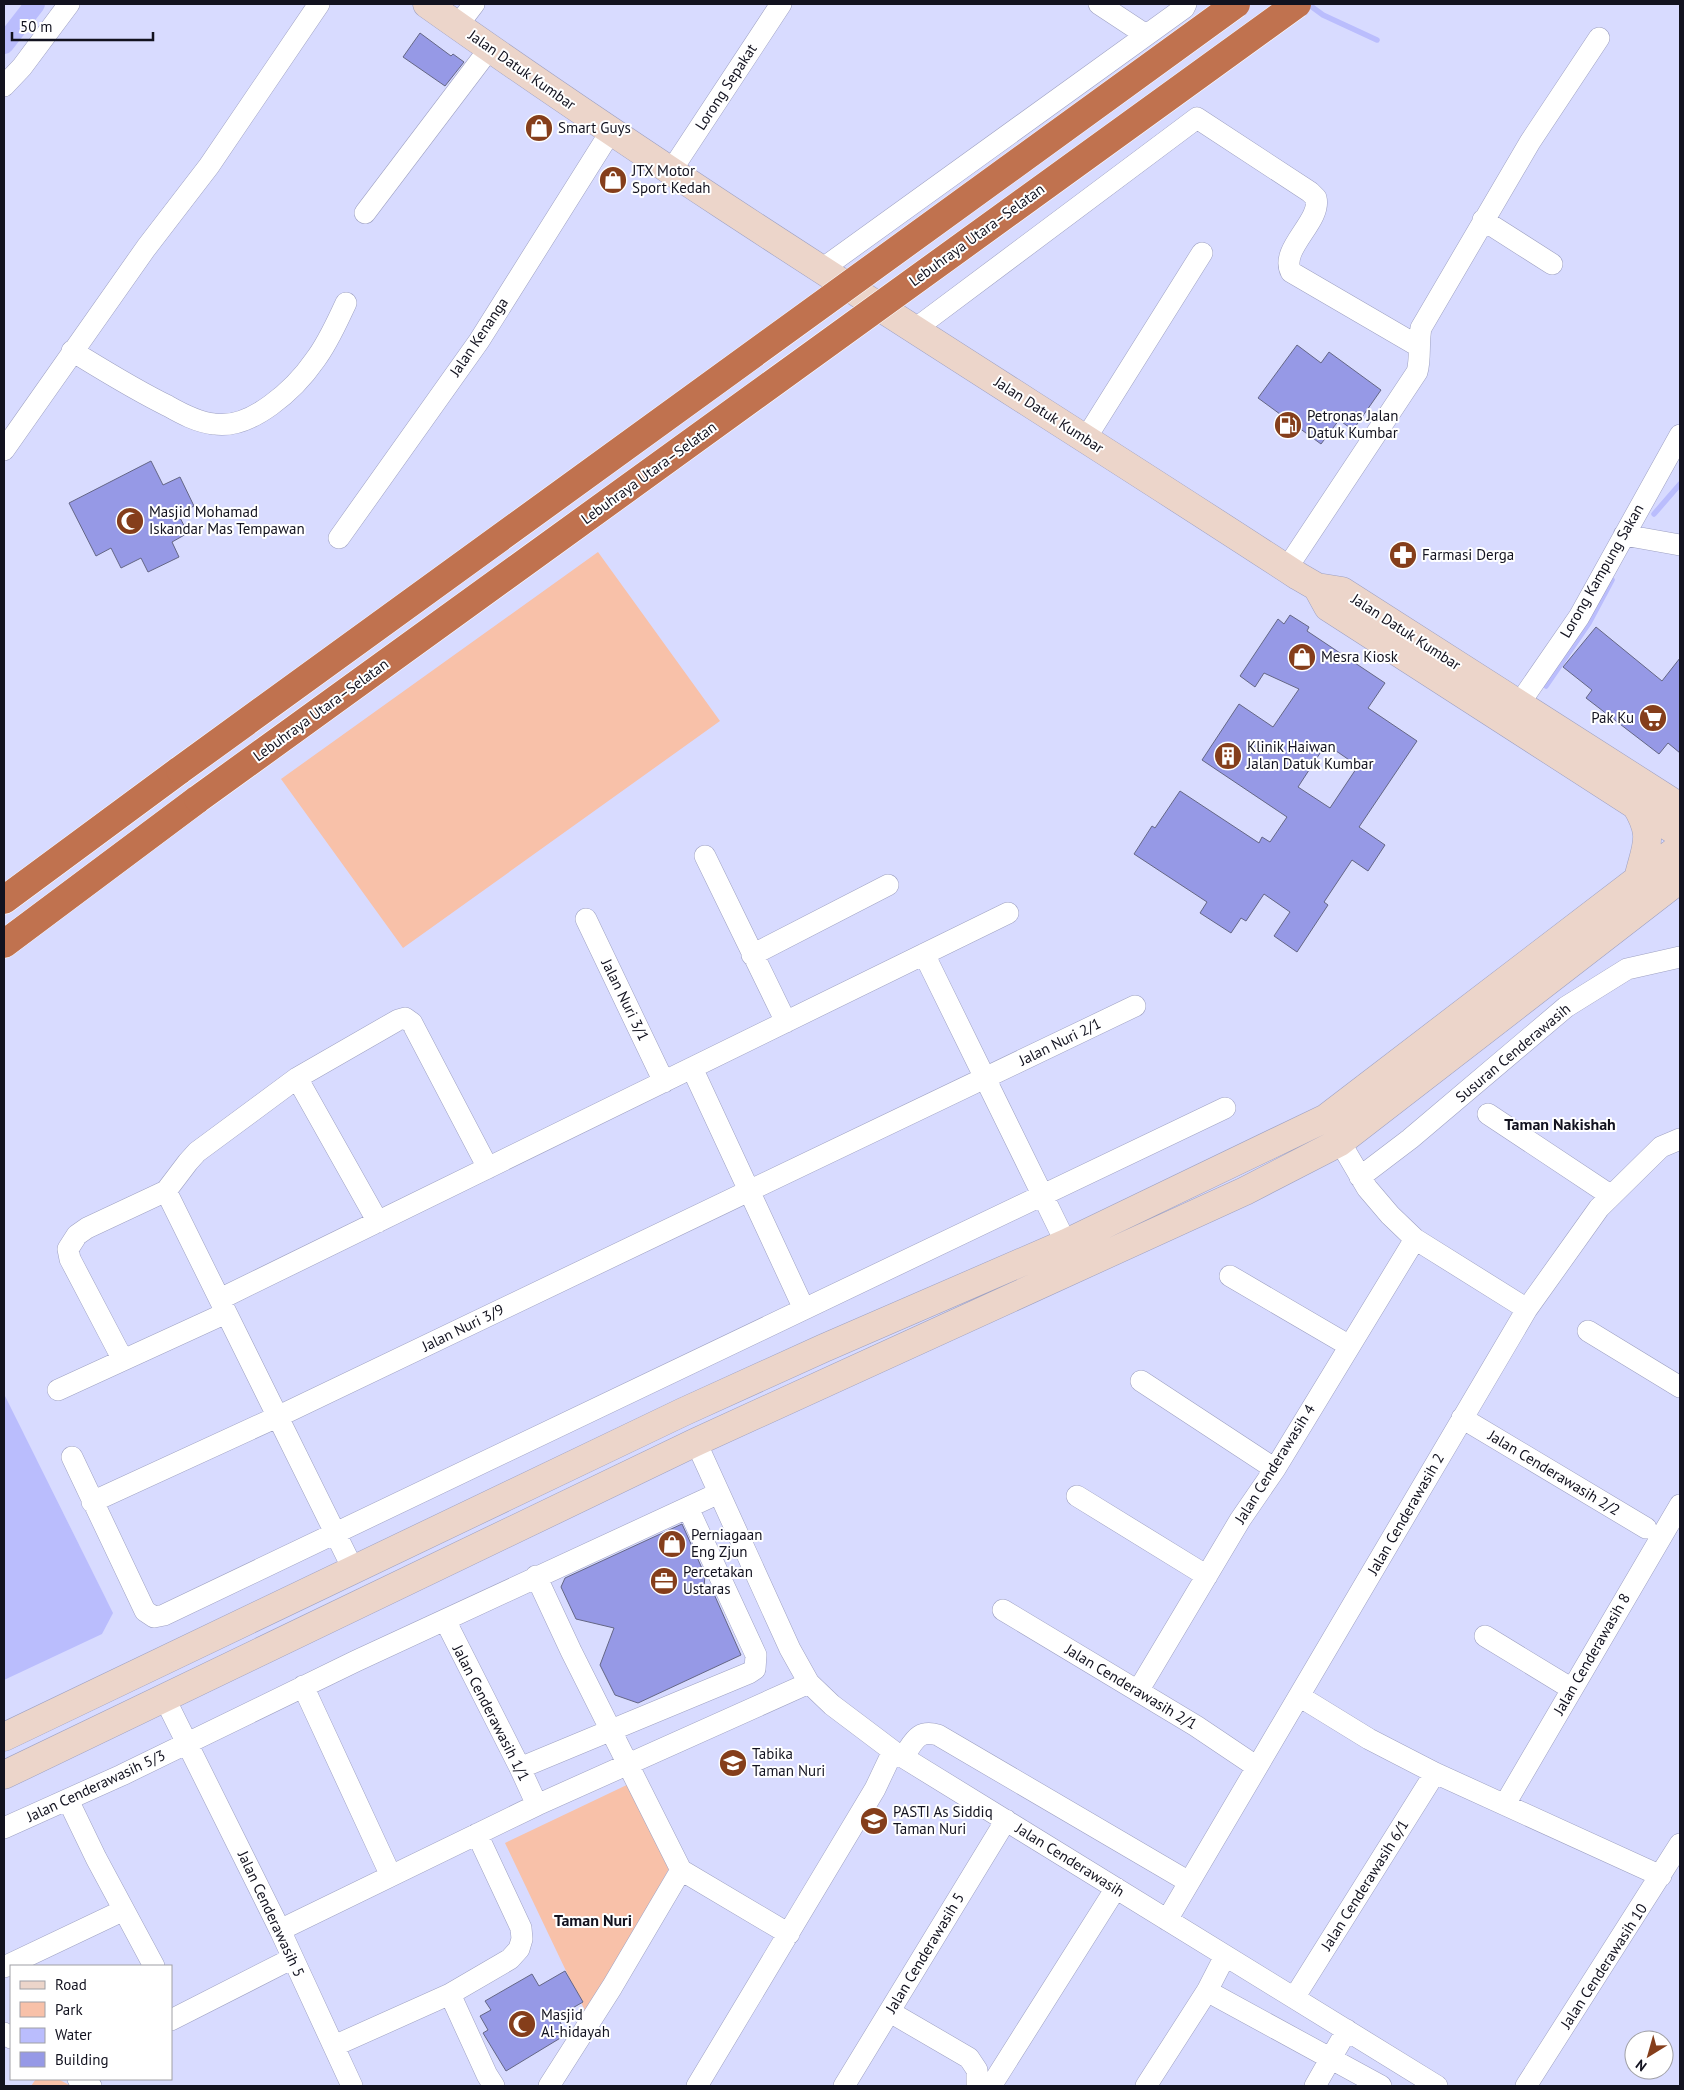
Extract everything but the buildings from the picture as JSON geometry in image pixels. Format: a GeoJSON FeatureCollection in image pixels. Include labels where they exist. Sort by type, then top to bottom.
{"type":"FeatureCollection","features":[{"type":"Feature","properties":{"kind":"highway"},"geometry":{"type":"LineString","coordinates":[[4,900],[180,770],[1236,4]]}},
{"type":"Feature","properties":{"kind":"highway","name":"Lebuhraya Utara–Selatan"},"geometry":{"type":"LineString","coordinates":[[4,944],[198,799],[1297,4]]}},
{"type":"Feature","properties":{"kind":"main road","name":"Jalan Datuk Kumbar"},"geometry":{"type":"LineString","coordinates":[[427,4],[671,171],[1287,568],[1322,597],[1680,834]]}},
{"type":"Feature","properties":{"kind":"main road","name":"Jalan Datuk Kumbar"},"geometry":{"type":"LineString","coordinates":[[1322,597],[1342,591],[1680,807]]}},
{"type":"Feature","properties":{"kind":"main road"},"geometry":{"type":"LineString","coordinates":[[1628,774],[1680,789]]}},
{"type":"Feature","properties":{"kind":"main road"},"geometry":{"type":"LineString","coordinates":[[1635,804],[1644,819],[1658,890]]}},
{"type":"Feature","properties":{"kind":"main road"},"geometry":{"type":"LineString","coordinates":[[4,1775],[696,1442],[1245,1191],[1340,1142],[1658,890],[1680,847]]}},
{"type":"Feature","properties":{"kind":"main road"},"geometry":{"type":"LineString","coordinates":[[4,1737],[751,1381],[1066,1243],[1326,1118],[1658,890],[1680,880]]}},
{"type":"Feature","properties":{"kind":"street"},"geometry":{"type":"LineString","coordinates":[[4,86],[22,67],[69,4]]}},
{"type":"Feature","properties":{"kind":"street"},"geometry":{"type":"LineString","coordinates":[[4,450],[146,248],[209,166],[319,4]]}},
{"type":"Feature","properties":{"kind":"street"},"geometry":{"type":"LineString","coordinates":[[458,25],[474,4]]}},
{"type":"Feature","properties":{"kind":"street","name":"Lorong Sepakat"},"geometry":{"type":"LineString","coordinates":[[671,171],[781,4]]}},
{"type":"Feature","properties":{"kind":"street"},"geometry":{"type":"LineString","coordinates":[[1099,4],[1146,35]]}},
{"type":"Feature","properties":{"kind":"street"},"geometry":{"type":"LineString","coordinates":[[822,269],[1146,35],[1186,4]]}},
{"type":"Feature","properties":{"kind":"street"},"geometry":{"type":"LineString","coordinates":[[1287,568],[1417,372],[1420,362],[1418,346],[1421,328],[1530,142],[1598,38]]}},
{"type":"Feature","properties":{"kind":"street"},"geometry":{"type":"LineString","coordinates":[[365,213],[490,48]]}},
{"type":"Feature","properties":{"kind":"street"},"geometry":{"type":"LineString","coordinates":[[916,330],[1198,118],[1310,192],[1316,198],[1315,209],[1290,256],[1289,267],[1291,272],[1418,346]]}},
{"type":"Feature","properties":{"kind":"street","name":"Jalan Kenanga"},"geometry":{"type":"LineString","coordinates":[[338,538],[479,341],[611,131]]}},
{"type":"Feature","properties":{"kind":"street"},"geometry":{"type":"LineString","coordinates":[[1483,220],[1552,264]]}},
{"type":"Feature","properties":{"kind":"street"},"geometry":{"type":"LineString","coordinates":[[1086,438],[1202,253]]}},
{"type":"Feature","properties":{"kind":"street"},"geometry":{"type":"LineString","coordinates":[[72,352],[146,395],[194,419],[214,424],[233,425],[252,418],[277,400],[299,380],[316,360],[346,303]]}},
{"type":"Feature","properties":{"kind":"street","name":"Lorong Kampung Sakan"},"geometry":{"type":"LineString","coordinates":[[1519,704],[1579,617],[1680,435]]}},
{"type":"Feature","properties":{"kind":"street"},"geometry":{"type":"LineString","coordinates":[[1624,535],[1680,545]]}},
{"type":"Feature","properties":{"kind":"street"},"geometry":{"type":"LineString","coordinates":[[705,856],[786,1022]]}},
{"type":"Feature","properties":{"kind":"street"},"geometry":{"type":"LineString","coordinates":[[752,954],[888,884]]}},
{"type":"Feature","properties":{"kind":"street"},"geometry":{"type":"LineString","coordinates":[[58,1390],[123,1360],[378,1222],[1008,913]]}},
{"type":"Feature","properties":{"kind":"street","name":"Jalan Nuri 3/1"},"geometry":{"type":"LineString","coordinates":[[586,919],[664,1082]]}},
{"type":"Feature","properties":{"kind":"street"},"geometry":{"type":"LineString","coordinates":[[924,954],[1066,1243]]}},
{"type":"Feature","properties":{"kind":"street","name":"Susuran Cenderawasih"},"geometry":{"type":"LineString","coordinates":[[1360,1177],[1410,1140],[1566,1007],[1627,969],[1680,957]]}},
{"type":"Feature","properties":{"kind":"street","name":"Jalan Nuri 2/1"},"geometry":{"type":"LineString","coordinates":[[750,1191],[1135,1006]]}},
{"type":"Feature","properties":{"kind":"street"},"geometry":{"type":"LineString","coordinates":[[123,1360],[70,1259],[68,1249],[77,1234],[166,1190],[197,1152],[297,1078],[398,1020],[404,1018],[412,1023],[488,1168]]}},
{"type":"Feature","properties":{"kind":"street"},"geometry":{"type":"LineString","coordinates":[[692,1068],[804,1309]]}},
{"type":"Feature","properties":{"kind":"street"},"geometry":{"type":"LineString","coordinates":[[297,1078],[378,1222]]}},
{"type":"Feature","properties":{"kind":"street"},"geometry":{"type":"LineString","coordinates":[[72,1457],[145,1611],[154,1617],[164,1615],[1225,1108]]}},
{"type":"Feature","properties":{"kind":"street"},"geometry":{"type":"LineString","coordinates":[[1488,1114],[1610,1195]]}},
{"type":"Feature","properties":{"kind":"street","name":"Jalan Cenderawasih 2"},"geometry":{"type":"LineString","coordinates":[[1167,1920],[1527,1309],[1610,1195],[1661,1147],[1680,1139]]}},
{"type":"Feature","properties":{"kind":"street"},"geometry":{"type":"LineString","coordinates":[[1340,1142],[1360,1177],[1390,1215],[1415,1239],[1527,1309]]}},
{"type":"Feature","properties":{"kind":"street"},"geometry":{"type":"LineString","coordinates":[[166,1190],[354,1571]]}},
{"type":"Feature","properties":{"kind":"street","name":"Jalan Nuri 3/9"},"geometry":{"type":"LineString","coordinates":[[92,1502],[278,1417],[750,1191]]}},
{"type":"Feature","properties":{"kind":"street","name":"Jalan Cenderawasih 4"},"geometry":{"type":"LineString","coordinates":[[1138,1691],[1240,1520],[1415,1239]]}},
{"type":"Feature","properties":{"kind":"street"},"geometry":{"type":"LineString","coordinates":[[1230,1276],[1348,1345]]}},
{"type":"Feature","properties":{"kind":"street"},"geometry":{"type":"LineString","coordinates":[[1588,1331],[1680,1387]]}},
{"type":"Feature","properties":{"kind":"street"},"geometry":{"type":"LineString","coordinates":[[1141,1381],[1274,1468]]}},
{"type":"Feature","properties":{"kind":"street","name":"Jalan Cenderawasih 2/2"},"geometry":{"type":"LineString","coordinates":[[1462,1418],[1646,1528]]}},
{"type":"Feature","properties":{"kind":"street","name":"Jalan Cenderawasih"},"geometry":{"type":"LineString","coordinates":[[696,1442],[790,1649],[809,1683],[832,1705],[898,1754],[1438,2086]]}},
{"type":"Feature","properties":{"kind":"street","name":"Jalan Cenderawasih 5/3"},"geometry":{"type":"LineString","coordinates":[[4,1828],[188,1744],[303,1686],[536,1576],[719,1493]]}},
{"type":"Feature","properties":{"kind":"street"},"geometry":{"type":"LineString","coordinates":[[1077,1496],[1207,1576]]}},
{"type":"Feature","properties":{"kind":"street","name":"Jalan Cenderawasih 8"},"geometry":{"type":"LineString","coordinates":[[1505,1804],[1680,1504]]}},
{"type":"Feature","properties":{"kind":"street"},"geometry":{"type":"LineString","coordinates":[[520,1768],[741,1677],[755,1669],[756,1655],[688,1508]]}},
{"type":"Feature","properties":{"kind":"street"},"geometry":{"type":"LineString","coordinates":[[536,1576],[681,1870],[788,1934]]}},
{"type":"Feature","properties":{"kind":"street","name":"Jalan Cenderawasih 2/1"},"geometry":{"type":"LineString","coordinates":[[1003,1610],[1196,1726],[1257,1767]]}},
{"type":"Feature","properties":{"kind":"street","name":"Jalan Cenderawasih 1/1"},"geometry":{"type":"LineString","coordinates":[[445,1620],[520,1768],[536,1805]]}},
{"type":"Feature","properties":{"kind":"street"},"geometry":{"type":"LineString","coordinates":[[1485,1636],[1572,1689]]}},
{"type":"Feature","properties":{"kind":"street"},"geometry":{"type":"LineString","coordinates":[[741,1677],[754,1708]]}},
{"type":"Feature","properties":{"kind":"street"},"geometry":{"type":"LineString","coordinates":[[280,1930],[536,1805],[809,1683]]}},
{"type":"Feature","properties":{"kind":"street"},"geometry":{"type":"LineString","coordinates":[[303,1686],[392,1876]]}},
{"type":"Feature","properties":{"kind":"street"},"geometry":{"type":"LineString","coordinates":[[1299,1696],[1369,1739],[1435,1773],[1661,1876]]}},
{"type":"Feature","properties":{"kind":"street","name":"Jalan Cenderawasih 5"},"geometry":{"type":"LineString","coordinates":[[165,1699],[280,1930],[334,2046],[344,2084]]}},
{"type":"Feature","properties":{"kind":"street"},"geometry":{"type":"LineString","coordinates":[[697,2086],[875,1789],[898,1754],[919,1735],[929,1732],[938,1735],[1189,1882]]}},
{"type":"Feature","properties":{"kind":"street","name":"Jalan Cenderawasih 6/1"},"geometry":{"type":"LineString","coordinates":[[1294,1998],[1435,1773]]}},
{"type":"Feature","properties":{"kind":"street"},"geometry":{"type":"LineString","coordinates":[[68,1800],[153,1965]]}},
{"type":"Feature","properties":{"kind":"street","name":"Jalan Cenderawasih 5"},"geometry":{"type":"LineString","coordinates":[[844,2086],[1006,1820]]}},
{"type":"Feature","properties":{"kind":"street"},"geometry":{"type":"LineString","coordinates":[[334,2046],[450,1994],[510,1959],[519,1949],[522,1939],[522,1928],[477,1834]]}},
{"type":"Feature","properties":{"kind":"street","name":"Jalan Cenderawasih 10"},"geometry":{"type":"LineString","coordinates":[[1526,2086],[1680,1844]]}},
{"type":"Feature","properties":{"kind":"street"},"geometry":{"type":"LineString","coordinates":[[549,2086],[612,1987],[681,1870]]}},
{"type":"Feature","properties":{"kind":"street"},"geometry":{"type":"LineString","coordinates":[[991,2086],[1116,1888]]}},
{"type":"Feature","properties":{"kind":"street"},"geometry":{"type":"LineString","coordinates":[[4,1967],[124,1910]]}},
{"type":"Feature","properties":{"kind":"street"},"geometry":{"type":"LineString","coordinates":[[1146,2086],[1207,1991],[1225,1956]]}},
{"type":"Feature","properties":{"kind":"street"},"geometry":{"type":"LineString","coordinates":[[174,2012],[293,1958]]}},
{"type":"Feature","properties":{"kind":"street"},"geometry":{"type":"LineString","coordinates":[[1207,1991],[1381,2086]]}},
{"type":"Feature","properties":{"kind":"street"},"geometry":{"type":"LineString","coordinates":[[450,1994],[487,2075],[494,2086]]}},
{"type":"Feature","properties":{"kind":"street"},"geometry":{"type":"LineString","coordinates":[[890,2012],[969,2058],[976,2070],[978,2086]]}},
{"type":"Feature","properties":{"kind":"street"},"geometry":{"type":"LineString","coordinates":[[1315,2086],[1347,2030]]}},
{"type":"Feature","properties":{"kind":"street"},"geometry":{"type":"LineString","coordinates":[[80,2080],[91,2086]]}},
{"type":"Feature","properties":{"kind":"green space"},"geometry":{"type":"Polygon","coordinates":[[[598,552],[720,721],[403,948],[281,779],[598,552]]]}},
{"type":"Feature","properties":{"kind":"green space"},"geometry":{"type":"Polygon","coordinates":[[[633,1782],[672,1863],[588,2017],[505,1843],[633,1782]]]}},
{"type":"Feature","properties":{"kind":"green space"},"geometry":{"type":"Polygon","coordinates":[[[35,2080],[60,2080],[71,2086],[31,2086],[35,2080]]]}},
{"type":"Feature","properties":{"kind":"water"},"geometry":{"type":"Polygon","coordinates":[[[4,1394],[113,1613],[102,1634],[4,1680],[4,1394]]]}},
{"type":"Feature","properties":{"kind":"waterway"},"geometry":{"type":"LineString","coordinates":[[4,44],[35,4]]}},
{"type":"Feature","properties":{"kind":"waterway"},"geometry":{"type":"LineString","coordinates":[[1308,4],[1323,15],[1377,40]]}},
{"type":"Feature","properties":{"kind":"waterway"},"geometry":{"type":"LineString","coordinates":[[1654,514],[1680,484]]}},
{"type":"Feature","properties":{"kind":"waterway"},"geometry":{"type":"LineString","coordinates":[[1546,686],[1589,623],[1612,580]]}},
{"type":"Feature","properties":{"kind":"place","name":"Smart Guys"},"geometry":{"type":"Point","coordinates":[539,128]}},
{"type":"Feature","properties":{"kind":"place","name":"JTX Motor Sport Kedah"},"geometry":{"type":"Point","coordinates":[613,180]}},
{"type":"Feature","properties":{"kind":"place","name":"Petronas Jalan Datuk Kumbar"},"geometry":{"type":"Point","coordinates":[1288,425]}},
{"type":"Feature","properties":{"kind":"place","name":"Masjid Mohamad Iskandar Mas Tempawan"},"geometry":{"type":"Point","coordinates":[130,521]}},
{"type":"Feature","properties":{"kind":"place","name":"Farmasi Derga"},"geometry":{"type":"Point","coordinates":[1403,555]}},
{"type":"Feature","properties":{"kind":"place","name":"Mesra Kiosk"},"geometry":{"type":"Point","coordinates":[1302,657]}},
{"type":"Feature","properties":{"kind":"place","name":"Pak Ku"},"geometry":{"type":"Point","coordinates":[1653,718]}},
{"type":"Feature","properties":{"kind":"place","name":"Klinik Haiwan Jalan Datuk Kumbar"},"geometry":{"type":"Point","coordinates":[1228,756]}},
{"type":"Feature","properties":{"kind":"place","name":"Perniagaan Eng Zjun"},"geometry":{"type":"Point","coordinates":[672,1544]}},
{"type":"Feature","properties":{"kind":"place","name":"Percetakan Ustaras"},"geometry":{"type":"Point","coordinates":[664,1581]}},
{"type":"Feature","properties":{"kind":"place","name":"Tabika Taman Nuri"},"geometry":{"type":"Point","coordinates":[733,1763]}},
{"type":"Feature","properties":{"kind":"place","name":"PASTI As Siddiq Taman Nuri"},"geometry":{"type":"Point","coordinates":[874,1821]}},
{"type":"Feature","properties":{"kind":"place","name":"Masjid Al-hidayah"},"geometry":{"type":"Point","coordinates":[522,2024]}},
{"type":"Feature","properties":{"kind":"district","name":"Taman Nakishah"},"geometry":{"type":"Point","coordinates":[1560,1124]}},
{"type":"Feature","properties":{"kind":"district","name":"Taman Nuri"},"geometry":{"type":"Point","coordinates":[593,1920]}}]}
